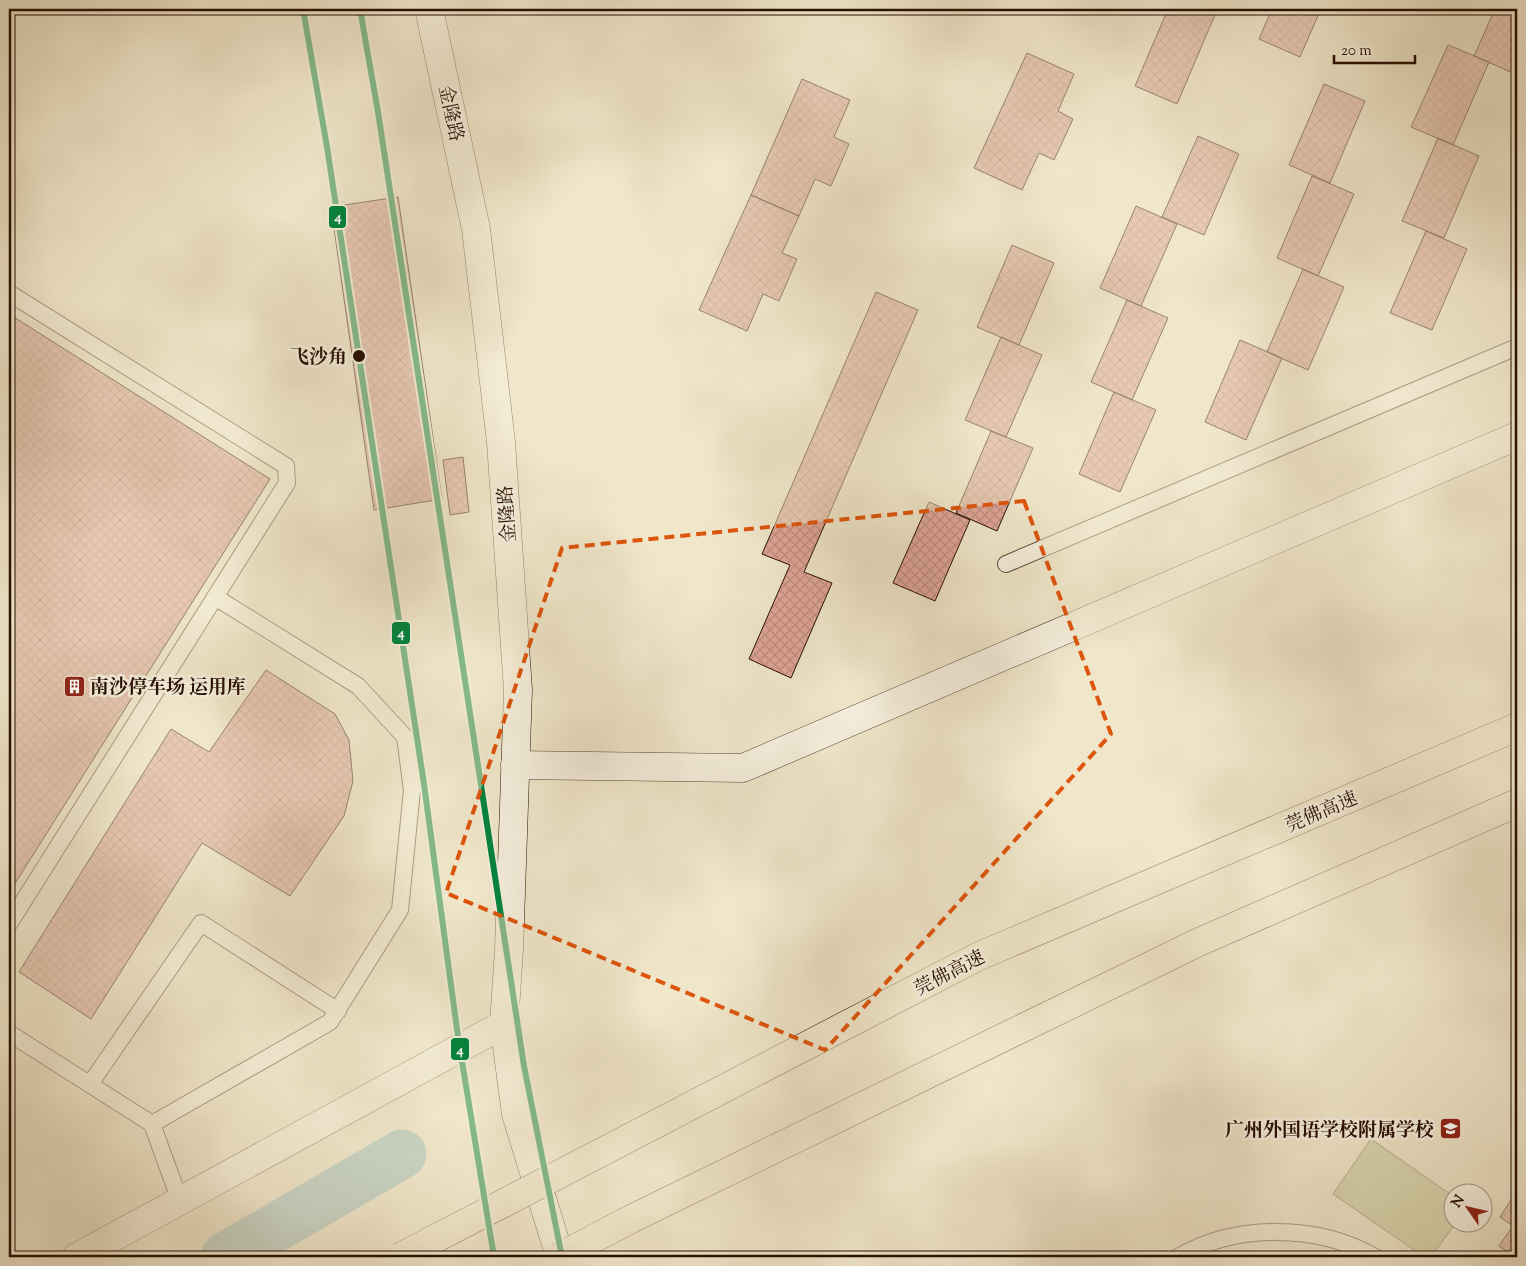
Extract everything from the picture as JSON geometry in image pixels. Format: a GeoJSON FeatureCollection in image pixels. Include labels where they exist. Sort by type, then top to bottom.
{"type":"FeatureCollection","features":[{"type":"Feature","properties":{"kind":"highway","name":"莞佛高速"},"geometry":{"type":"LineString","coordinates":[[400,1257],[977,957],[1517,727]]}},
{"type":"Feature","properties":{"kind":"highway"},"geometry":{"type":"LineString","coordinates":[[560,1257],[631,1219],[1199,942],[1517,803]]}},
{"type":"Feature","properties":{"kind":"street","name":"金隆路"},"geometry":{"type":"LineString","coordinates":[[429,9],[476,228],[501,442],[518,690],[509,950],[504,1024],[516,1114],[560,1257]]}},
{"type":"Feature","properties":{"kind":"street"},"geometry":{"type":"LineString","coordinates":[[515,766],[743,768],[1517,436]]}},
{"type":"Feature","properties":{"kind":"street"},"geometry":{"type":"LineString","coordinates":[[77,1257],[504,1024]]}},
{"type":"Feature","properties":{"kind":"lane"},"geometry":{"type":"LineString","coordinates":[[9,293],[286,466],[287,483],[9,924]]}},
{"type":"Feature","properties":{"kind":"lane"},"geometry":{"type":"LineString","coordinates":[[1006,564],[1517,347]]}},
{"type":"Feature","properties":{"kind":"lane"},"geometry":{"type":"LineString","coordinates":[[152,1124],[330,1022],[400,910],[412,790],[405,737],[358,686],[215,597]]}},
{"type":"Feature","properties":{"kind":"lane"},"geometry":{"type":"LineString","coordinates":[[90,1084],[201,924],[338,1011]]}},
{"type":"Feature","properties":{"kind":"lane"},"geometry":{"type":"LineString","coordinates":[[9,1033],[152,1124],[180,1201]]}},
{"type":"Feature","properties":{"kind":"lane"},"geometry":{"type":"LineString","coordinates":[[1178,1257],[1221,1240],[1257,1233],[1294,1233],[1330,1239],[1365,1251],[1375,1257]]}},
{"type":"Feature","properties":{"kind":"highlighted area"},"geometry":{"type":"Polygon","coordinates":[[[1024,501],[1111,734],[825,1050],[446,893],[562,548],[1024,501]]]}},
{"type":"Feature","properties":{"kind":"green space"},"geometry":{"type":"Polygon","coordinates":[[[1371,1139],[1444,1190],[1444,1234],[1448,1234],[1431,1257],[1424,1257],[1333,1194],[1371,1139]]]}},
{"type":"Feature","properties":{"kind":"building"},"geometry":{"type":"Polygon","coordinates":[[[1168,9],[1217,10],[1177,104],[1135,86],[1168,9]]]}},
{"type":"Feature","properties":{"kind":"building"},"geometry":{"type":"Polygon","coordinates":[[[1272,9],[1321,9],[1300,57],[1259,39],[1272,9]]]}},
{"type":"Feature","properties":{"kind":"building"},"geometry":{"type":"Polygon","coordinates":[[[1495,9],[1517,9],[1517,70],[1515,74],[1474,56],[1495,9]]]}},
{"type":"Feature","properties":{"kind":"building"},"geometry":{"type":"Polygon","coordinates":[[[1448,45],[1489,62],[1453,145],[1411,127],[1448,45]]]}},
{"type":"Feature","properties":{"kind":"building"},"geometry":{"type":"Polygon","coordinates":[[[1027,53],[1074,74],[1058,111],[1073,119],[1054,160],[1039,153],[1022,190],[974,168],[1027,53]]]}},
{"type":"Feature","properties":{"kind":"building"},"geometry":{"type":"Polygon","coordinates":[[[802,79],[850,100],[834,137],[849,144],[831,186],[815,179],[799,216],[751,195],[802,79]]]}},
{"type":"Feature","properties":{"kind":"building"},"geometry":{"type":"Polygon","coordinates":[[[1324,84],[1365,101],[1330,183],[1289,165],[1324,84]]]}},
{"type":"Feature","properties":{"kind":"building"},"geometry":{"type":"Polygon","coordinates":[[[1198,136],[1239,154],[1204,235],[1162,217],[1198,136]]]}},
{"type":"Feature","properties":{"kind":"building"},"geometry":{"type":"Polygon","coordinates":[[[1438,138],[1479,156],[1444,238],[1402,221],[1438,138]]]}},
{"type":"Feature","properties":{"kind":"building"},"geometry":{"type":"Polygon","coordinates":[[[1312,176],[1354,194],[1318,276],[1277,258],[1312,176]]]}},
{"type":"Feature","properties":{"kind":"building"},"geometry":{"type":"Polygon","coordinates":[[[751,195],[799,216],[782,253],[797,259],[779,301],[763,294],[747,331],[699,310],[751,195]]]}},
{"type":"Feature","properties":{"kind":"building","name":"飞沙角"},"geometry":{"type":"Polygon","coordinates":[[[398,197],[442,499],[374,510],[331,207],[398,197]]]}},
{"type":"Feature","properties":{"kind":"building"},"geometry":{"type":"Polygon","coordinates":[[[1136,206],[1177,224],[1141,306],[1100,288],[1136,206]]]}},
{"type":"Feature","properties":{"kind":"building"},"geometry":{"type":"Polygon","coordinates":[[[1426,231],[1467,249],[1432,330],[1390,313],[1426,231]]]}},
{"type":"Feature","properties":{"kind":"building"},"geometry":{"type":"Polygon","coordinates":[[[1012,245],[1054,263],[1019,345],[977,327],[1012,245]]]}},
{"type":"Feature","properties":{"kind":"building"},"geometry":{"type":"Polygon","coordinates":[[[1303,269],[1344,287],[1308,370],[1267,352],[1303,269]]]}},
{"type":"Feature","properties":{"kind":"building"},"geometry":{"type":"Polygon","coordinates":[[[876,292],[918,310],[804,572],[832,583],[791,678],[749,659],[790,565],[762,554],[876,292]]]}},
{"type":"Feature","properties":{"kind":"building"},"geometry":{"type":"Polygon","coordinates":[[[1127,300],[1168,318],[1132,400],[1091,382],[1127,300]]]}},
{"type":"Feature","properties":{"kind":"building","name":"南沙停车场 运用库"},"geometry":{"type":"Polygon","coordinates":[[[9,314],[270,479],[9,893],[9,314]]]}},
{"type":"Feature","properties":{"kind":"building"},"geometry":{"type":"Polygon","coordinates":[[[1001,337],[1042,355],[1006,437],[965,420],[1001,337]]]}},
{"type":"Feature","properties":{"kind":"building"},"geometry":{"type":"Polygon","coordinates":[[[1240,340],[1282,358],[1246,440],[1205,422],[1240,340]]]}},
{"type":"Feature","properties":{"kind":"building"},"geometry":{"type":"Polygon","coordinates":[[[1114,392],[1156,410],[1120,492],[1079,474],[1114,392]]]}},
{"type":"Feature","properties":{"kind":"building"},"geometry":{"type":"Polygon","coordinates":[[[991,431],[1033,448],[997,531],[956,513],[991,431]]]}},
{"type":"Feature","properties":{"kind":"building"},"geometry":{"type":"Polygon","coordinates":[[[463,457],[469,512],[450,515],[443,460],[463,457]]]}},
{"type":"Feature","properties":{"kind":"building"},"geometry":{"type":"Polygon","coordinates":[[[929,502],[970,520],[935,601],[893,583],[929,502]]]}},
{"type":"Feature","properties":{"kind":"building"},"geometry":{"type":"Polygon","coordinates":[[[266,670],[335,714],[349,740],[353,781],[344,816],[290,896],[202,843],[91,1019],[19,972],[171,729],[209,752],[266,670]]]}},
{"type":"Feature","properties":{"kind":"building"},"geometry":{"type":"Polygon","coordinates":[[[1517,1191],[1517,1257],[1515,1257],[1499,1246],[1513,1226],[1500,1217],[1517,1191]]]}},
{"type":"Feature","properties":{"kind":"waterway"},"geometry":{"type":"LineString","coordinates":[[225,1257],[402,1154]]}},
{"type":"Feature","properties":{"kind":"transit line","name":"4"},"geometry":{"type":"LineString","coordinates":[[303,9],[327,147],[424,784],[458,1037],[494,1257]]}},
{"type":"Feature","properties":{"kind":"transit line","name":"4"},"geometry":{"type":"LineString","coordinates":[[360,9],[378,112],[524,1066],[562,1257]]}},
{"type":"Feature","properties":{"kind":"place","name":"飞沙角"},"geometry":{"type":"Point","coordinates":[359,356]}},
{"type":"Feature","properties":{"kind":"place","name":"南沙停车场 运用库"},"geometry":{"type":"Point","coordinates":[74,686]}},
{"type":"Feature","properties":{"kind":"place","name":"广州外国语学校附属学校"},"geometry":{"type":"Point","coordinates":[1450,1129]}}]}
